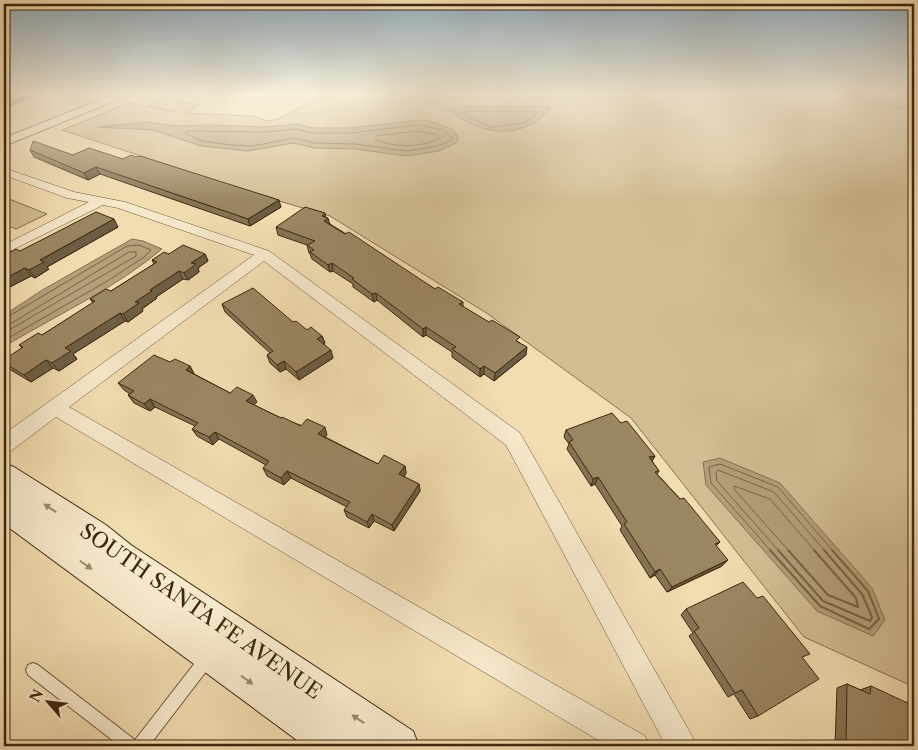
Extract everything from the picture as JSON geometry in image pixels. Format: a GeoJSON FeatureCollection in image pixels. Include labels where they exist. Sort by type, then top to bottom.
{"type":"FeatureCollection","features":[{"type":"Feature","properties":{"kind":"main road","name":"SOUTH SANTA FE AVENUE"},"geometry":{"type":"LineString","coordinates":[[4,476],[95,536],[119,556],[398,746]]}},
{"type":"Feature","properties":{"kind":"main road","name":"SOUTH SANTA FE AVENUE"},"geometry":{"type":"LineString","coordinates":[[4,506],[339,746]]}},
{"type":"Feature","properties":{"kind":"street"},"geometry":{"type":"LineString","coordinates":[[4,142],[37,129]]}},
{"type":"Feature","properties":{"kind":"street"},"geometry":{"type":"LineString","coordinates":[[4,171],[71,195],[122,205],[264,254],[513,439],[682,746]]}},
{"type":"Feature","properties":{"kind":"street"},"geometry":{"type":"LineString","coordinates":[[4,250],[101,201]]}},
{"type":"Feature","properties":{"kind":"street"},"geometry":{"type":"LineString","coordinates":[[4,445],[264,254]]}},
{"type":"Feature","properties":{"kind":"street"},"geometry":{"type":"LineString","coordinates":[[56,408],[635,746]]}},
{"type":"Feature","properties":{"kind":"lane"},"geometry":{"type":"LineString","coordinates":[[140,746],[211,654]]}},
{"type":"Feature","properties":{"kind":"lane"},"geometry":{"type":"LineString","coordinates":[[33,670],[131,746]]}},
{"type":"Feature","properties":{"kind":"shaded area"},"geometry":{"type":"Polygon","coordinates":[[[914,129],[914,687],[804,637],[631,418],[488,314],[330,216],[62,130],[914,129]]]}},
{"type":"Feature","properties":{"kind":"shaded area"},"geometry":{"type":"Polygon","coordinates":[[[9,199],[47,214],[16,229],[4,224],[4,201],[9,199]]]}},
{"type":"Feature","properties":{"kind":"water"},"geometry":{"type":"Polygon","coordinates":[[[135,129],[452,129],[457,134],[458,139],[456,143],[439,151],[407,156],[355,149],[315,148],[293,143],[248,151],[201,146],[153,130],[135,129]]]}},
{"type":"Feature","properties":{"kind":"water"},"geometry":{"type":"Polygon","coordinates":[[[488,129],[518,129],[515,130],[488,129]]]}},
{"type":"Feature","properties":{"kind":"water"},"geometry":{"type":"Polygon","coordinates":[[[132,239],[143,241],[162,249],[126,276],[88,299],[10,343],[4,342],[4,315],[44,289],[132,239]]]}},
{"type":"Feature","properties":{"kind":"water"},"geometry":{"type":"Polygon","coordinates":[[[720,458],[780,483],[872,588],[885,620],[873,636],[817,611],[706,485],[703,462],[720,458]]]}},
{"type":"Feature","properties":{"kind":"building"},"geometry":{"type":"Polygon","coordinates":[[[33,141],[73,155],[89,148],[123,159],[131,155],[140,156],[279,200],[248,219],[96,167],[84,173],[30,150],[33,141]]]}},
{"type":"Feature","properties":{"kind":"building"},"geometry":{"type":"Polygon","coordinates":[[[305,207],[325,213],[322,216],[328,218],[324,221],[345,234],[349,232],[435,289],[438,287],[463,302],[459,304],[489,322],[492,320],[520,337],[516,341],[527,347],[495,373],[484,366],[480,369],[452,349],[456,347],[426,327],[423,329],[376,293],[372,294],[352,279],[354,278],[332,263],[328,265],[310,252],[314,250],[307,245],[315,241],[276,227],[305,207]]]}},
{"type":"Feature","properties":{"kind":"building"},"geometry":{"type":"Polygon","coordinates":[[[96,212],[114,219],[40,260],[44,262],[29,270],[25,268],[4,279],[4,260],[6,259],[4,256],[16,249],[20,251],[96,212]]]}},
{"type":"Feature","properties":{"kind":"building"},"geometry":{"type":"Polygon","coordinates":[[[183,245],[205,254],[191,263],[196,264],[184,273],[179,271],[150,290],[152,291],[135,302],[139,303],[123,314],[120,313],[65,348],[71,351],[52,363],[46,360],[24,375],[4,363],[4,360],[23,347],[19,345],[38,333],[42,335],[95,301],[90,299],[106,289],[111,291],[157,262],[152,260],[164,252],[169,254],[183,245]]]}},
{"type":"Feature","properties":{"kind":"building"},"geometry":{"type":"Polygon","coordinates":[[[253,288],[293,322],[296,321],[307,330],[311,327],[322,336],[317,339],[331,350],[296,372],[284,361],[277,365],[267,355],[273,351],[222,304],[253,288]]]}},
{"type":"Feature","properties":{"kind":"building"},"geometry":{"type":"Polygon","coordinates":[[[154,355],[170,362],[175,359],[190,366],[186,370],[230,393],[237,387],[253,395],[246,401],[281,418],[301,426],[307,419],[325,427],[318,434],[378,464],[384,455],[405,466],[399,474],[419,484],[392,525],[372,514],[367,522],[344,510],[350,502],[287,471],[281,478],[263,468],[269,461],[215,432],[209,437],[192,429],[198,423],[150,399],[144,404],[128,395],[134,391],[118,383],[154,355]]]}},
{"type":"Feature","properties":{"kind":"building"},"geometry":{"type":"Polygon","coordinates":[[[612,413],[621,423],[627,421],[655,456],[649,457],[659,471],[655,472],[680,499],[684,498],[720,542],[715,544],[728,560],[672,587],[660,569],[655,572],[624,524],[627,522],[598,477],[593,479],[569,442],[573,440],[566,430],[612,413]]]}},
{"type":"Feature","properties":{"kind":"building"},"geometry":{"type":"Polygon","coordinates":[[[743,582],[757,598],[763,596],[810,654],[802,657],[819,679],[758,716],[742,690],[735,693],[694,631],[699,628],[686,609],[743,582]]]}},
{"type":"Feature","properties":{"kind":"building"},"geometry":{"type":"Polygon","coordinates":[[[847,684],[870,694],[871,686],[914,706],[914,746],[846,746],[847,684]]]}}]}
